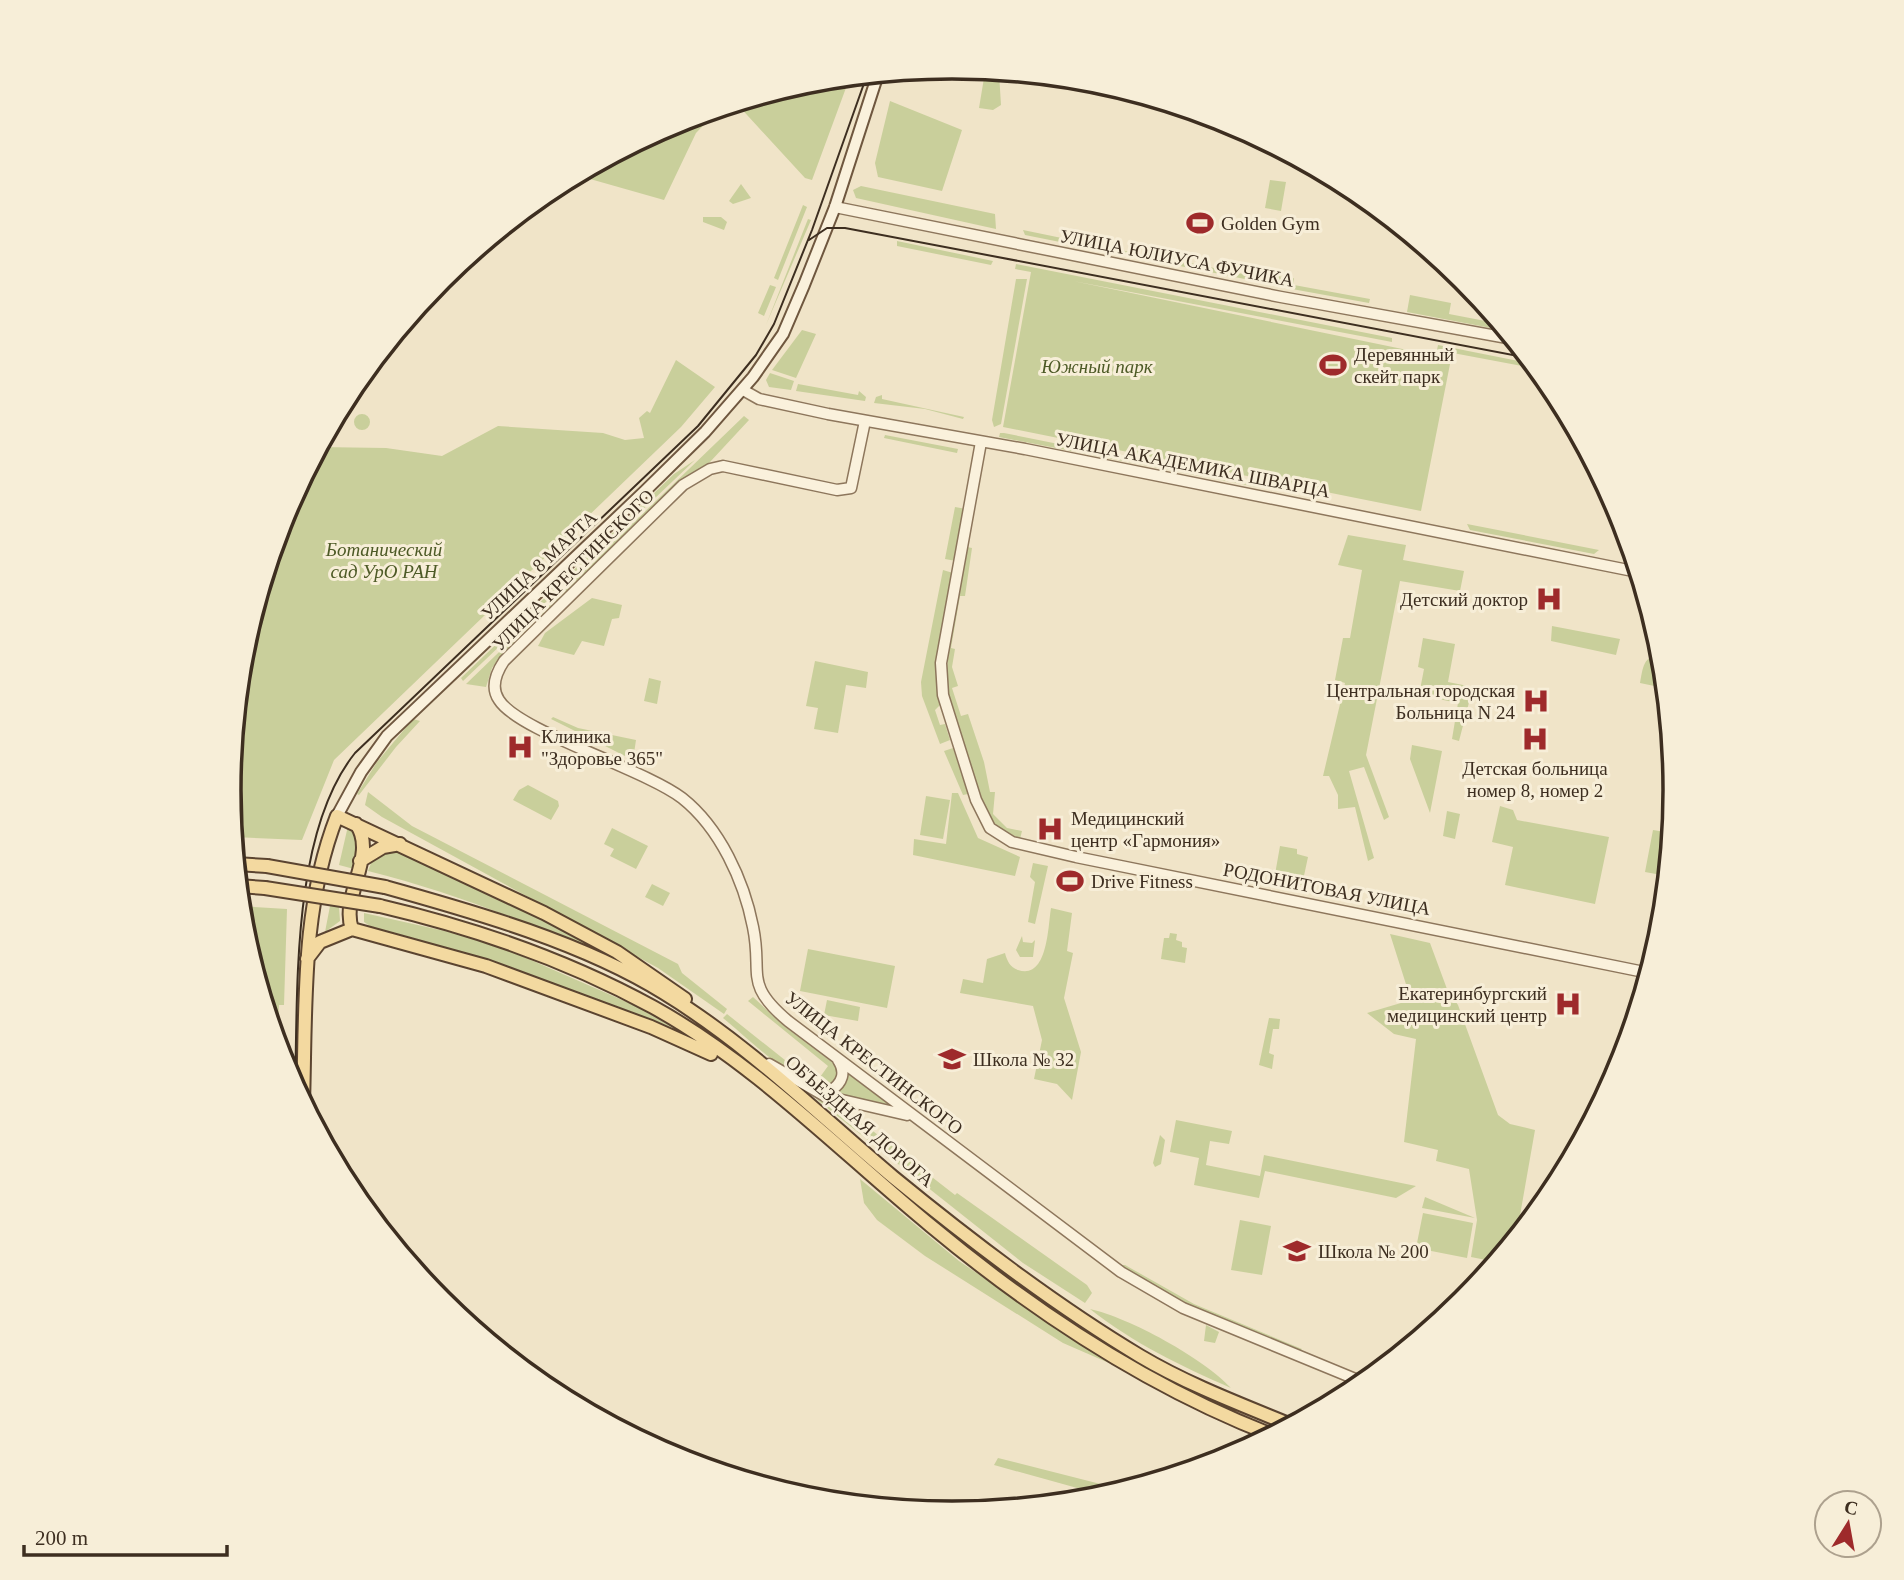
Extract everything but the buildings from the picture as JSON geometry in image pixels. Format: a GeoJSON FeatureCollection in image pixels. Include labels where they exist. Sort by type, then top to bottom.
{"type":"FeatureCollection","features":[{"type":"Feature","properties":{"kind":"main road","name":"УЛИЦА 8 МАРТА"},"geometry":{"type":"LineString","coordinates":[[304,1082],[307,959],[315,885],[337,816],[361,772],[387,736],[645,491],[743,390],[783,334],[835,207],[875,83]]}},
{"type":"Feature","properties":{"kind":"main road"},"geometry":{"type":"LineString","coordinates":[[337,816],[544,913],[617,952],[671,987],[726,1034]]}},
{"type":"Feature","properties":{"kind":"main road"},"geometry":{"type":"LineString","coordinates":[[352,929],[349,912],[363,834],[355,824]]}},
{"type":"Feature","properties":{"kind":"main road"},"geometry":{"type":"LineString","coordinates":[[360,861],[383,847],[401,844]]}},
{"type":"Feature","properties":{"kind":"main road","name":"ОБЪЕЗДНАЯ ДОРОГА"},"geometry":{"type":"LineString","coordinates":[[245,865],[385,887],[482,914],[578,952],[662,992],[753,1054],[937,1212],[1065,1306],[1154,1364],[1281,1421]]}},
{"type":"Feature","properties":{"kind":"main road","name":"ОБЪЕЗДНАЯ ДОРОГА"},"geometry":{"type":"LineString","coordinates":[[248,887],[380,906],[473,932],[569,968],[654,1008],[744,1069],[931,1227],[1041,1308],[1152,1380],[1230,1419],[1261,1431]]}},
{"type":"Feature","properties":{"kind":"main road"},"geometry":{"type":"LineString","coordinates":[[307,959],[320,942],[352,929],[486,966],[651,1027],[744,1069]]}},
{"type":"Feature","properties":{"kind":"street","name":"УЛИЦА ЮЛИУСА ФУЧИКА"},"geometry":{"type":"LineString","coordinates":[[835,207],[1281,297],[1500,337]]}},
{"type":"Feature","properties":{"kind":"street","name":"УЛИЦА АКАДЕМИКА ШВАРЦА"},"geometry":{"type":"LineString","coordinates":[[743,390],[759,399],[865,421],[1629,570]]}},
{"type":"Feature","properties":{"kind":"street","name":"УЛИЦА КРЕСТИНСКОГО"},"geometry":{"type":"LineString","coordinates":[[865,421],[851,488],[837,490],[723,466],[710,469],[683,485],[514,650],[496,673],[494,683],[502,704],[520,717],[635,772],[683,799],[712,833],[734,868],[745,893],[754,930],[757,987],[772,1008],[911,1116],[1121,1272],[1204,1318],[1353,1377]]}},
{"type":"Feature","properties":{"kind":"street","name":"РОДОНИТОВАЯ УЛИЦА"},"geometry":{"type":"LineString","coordinates":[[981,442],[941,678],[955,740],[976,800],[985,820],[999,836],[1012,842],[1076,858],[1640,971]]}},
{"type":"Feature","properties":{"kind":"street"},"geometry":{"type":"LineString","coordinates":[[753,1054],[825,1096],[911,1116]]}},
{"type":"Feature","properties":{"kind":"street"},"geometry":{"type":"LineString","coordinates":[[811,1090],[830,1091],[838,1084],[843,1069],[838,1059]]}},
{"type":"Feature","properties":{"kind":"green space"},"geometry":{"type":"Polygon","coordinates":[[[984,80],[999,80],[1001,105],[993,110],[979,108],[984,80]]]}},
{"type":"Feature","properties":{"kind":"green space"},"geometry":{"type":"Polygon","coordinates":[[[846,87],[812,180],[805,178],[743,110],[813,92],[846,87]]]}},
{"type":"Feature","properties":{"kind":"green space"},"geometry":{"type":"Polygon","coordinates":[[[890,101],[962,130],[942,191],[878,177],[875,163],[890,101]]]}},
{"type":"Feature","properties":{"kind":"green space"},"geometry":{"type":"Polygon","coordinates":[[[706,123],[696,133],[664,200],[589,179],[637,152],[706,123]]]}},
{"type":"Feature","properties":{"kind":"green space"},"geometry":{"type":"Polygon","coordinates":[[[1270,180],[1286,182],[1281,211],[1265,208],[1270,180]]]}},
{"type":"Feature","properties":{"kind":"green space"},"geometry":{"type":"Polygon","coordinates":[[[741,184],[751,198],[733,204],[729,201],[741,184]]]}},
{"type":"Feature","properties":{"kind":"green space"},"geometry":{"type":"Polygon","coordinates":[[[861,186],[995,214],[996,229],[856,198],[853,190],[861,186]]]}},
{"type":"Feature","properties":{"kind":"green space"},"geometry":{"type":"Polygon","coordinates":[[[803,205],[807,207],[778,280],[774,278],[803,205]]]}},
{"type":"Feature","properties":{"kind":"green space"},"geometry":{"type":"Polygon","coordinates":[[[703,217],[721,217],[727,222],[724,230],[703,222],[703,217]]]}},
{"type":"Feature","properties":{"kind":"green space"},"geometry":{"type":"Polygon","coordinates":[[[808,219],[811,220],[766,325],[808,219]]]}},
{"type":"Feature","properties":{"kind":"green space"},"geometry":{"type":"Polygon","coordinates":[[[1023,230],[1149,256],[1151,249],[1155,255],[1150,260],[1025,235],[1023,230]]]}},
{"type":"Feature","properties":{"kind":"green space"},"geometry":{"type":"Polygon","coordinates":[[[897,241],[993,261],[991,265],[897,246],[897,241]]]}},
{"type":"Feature","properties":{"kind":"green space"},"geometry":{"type":"Polygon","coordinates":[[[1161,252],[1167,253],[1166,258],[1272,280],[1274,273],[1280,275],[1281,280],[1275,285],[1165,263],[1160,258],[1161,252]]]}},
{"type":"Feature","properties":{"kind":"green space","name":"Южный парк"},"geometry":{"type":"Polygon","coordinates":[[[1016,264],[1392,338],[1392,342],[1073,281],[1451,359],[1421,511],[1003,427],[1031,272],[1015,269],[1016,264]]]}},
{"type":"Feature","properties":{"kind":"green space"},"geometry":{"type":"Polygon","coordinates":[[[1294,278],[1294,285],[1370,299],[1369,303],[1292,289],[1287,282],[1294,278]]]}},
{"type":"Feature","properties":{"kind":"green space"},"geometry":{"type":"Polygon","coordinates":[[[1016,279],[1027,279],[1001,424],[994,427],[992,420],[1016,279]]]}},
{"type":"Feature","properties":{"kind":"green space"},"geometry":{"type":"Polygon","coordinates":[[[770,285],[776,287],[764,316],[758,313],[770,285]]]}},
{"type":"Feature","properties":{"kind":"green space"},"geometry":{"type":"Polygon","coordinates":[[[1410,295],[1451,303],[1449,314],[1487,321],[1493,328],[1407,312],[1410,295]]]}},
{"type":"Feature","properties":{"kind":"green space"},"geometry":{"type":"Polygon","coordinates":[[[802,330],[816,334],[796,378],[772,370],[802,330]]]}},
{"type":"Feature","properties":{"kind":"green space"},"geometry":{"type":"Polygon","coordinates":[[[1438,345],[1519,361],[1522,366],[1437,350],[1438,345]]]}},
{"type":"Feature","properties":{"kind":"green space","name":"Ботанический сад УрО РАН"},"geometry":{"type":"Polygon","coordinates":[[[676,360],[715,387],[681,427],[334,760],[302,840],[242,837],[242,743],[254,651],[278,561],[314,475],[329,447],[386,448],[442,456],[498,426],[603,433],[625,440],[644,438],[639,418],[647,411],[650,413],[676,360]]]}},
{"type":"Feature","properties":{"kind":"green space"},"geometry":{"type":"Polygon","coordinates":[[[770,373],[794,381],[791,390],[769,387],[766,380],[770,373]]]}},
{"type":"Feature","properties":{"kind":"green space"},"geometry":{"type":"Polygon","coordinates":[[[798,384],[858,395],[859,391],[866,397],[865,401],[796,391],[798,384]]]}},
{"type":"Feature","properties":{"kind":"green space"},"geometry":{"type":"Polygon","coordinates":[[[882,395],[882,399],[964,417],[963,419],[925,409],[874,403],[876,397],[882,395]]]}},
{"type":"Feature","properties":{"kind":"green space"},"geometry":{"type":"Polygon","coordinates":[[[362,414],[368,416],[368,428],[362,430],[356,428],[354,422],[356,416],[362,414]]]}},
{"type":"Feature","properties":{"kind":"green space"},"geometry":{"type":"Polygon","coordinates":[[[744,416],[749,420],[710,462],[683,480],[504,652],[492,668],[486,687],[466,684],[744,416]]]}},
{"type":"Feature","properties":{"kind":"green space"},"geometry":{"type":"Polygon","coordinates":[[[1000,433],[1273,487],[1257,487],[999,437],[1000,433]]]}},
{"type":"Feature","properties":{"kind":"green space"},"geometry":{"type":"Polygon","coordinates":[[[885,435],[958,449],[957,453],[884,438],[885,435]]]}},
{"type":"Feature","properties":{"kind":"green space"},"geometry":{"type":"Polygon","coordinates":[[[695,460],[463,681],[461,678],[674,474],[695,460]]]}},
{"type":"Feature","properties":{"kind":"green space"},"geometry":{"type":"Polygon","coordinates":[[[955,507],[966,509],[956,561],[945,559],[955,507]]]}},
{"type":"Feature","properties":{"kind":"green space"},"geometry":{"type":"Polygon","coordinates":[[[1467,524],[1599,550],[1594,554],[1470,530],[1467,524]]]}},
{"type":"Feature","properties":{"kind":"green space"},"geometry":{"type":"Polygon","coordinates":[[[1348,535],[1406,545],[1403,560],[1464,571],[1460,591],[1400,581],[1366,755],[1389,817],[1384,820],[1364,767],[1349,771],[1374,858],[1368,861],[1355,807],[1338,809],[1338,795],[1329,776],[1323,776],[1345,683],[1335,680],[1343,638],[1350,638],[1362,570],[1338,565],[1348,535]]]}},
{"type":"Feature","properties":{"kind":"green space"},"geometry":{"type":"Polygon","coordinates":[[[967,547],[972,548],[965,596],[960,596],[951,648],[955,649],[952,667],[958,686],[952,688],[961,716],[968,714],[984,762],[990,792],[995,792],[993,814],[1007,828],[1022,831],[1020,839],[994,826],[987,814],[950,707],[946,681],[949,646],[967,547]]]}},
{"type":"Feature","properties":{"kind":"green space"},"geometry":{"type":"Polygon","coordinates":[[[943,570],[953,573],[937,654],[940,705],[935,710],[940,725],[945,724],[950,740],[940,744],[922,696],[921,682],[943,570]]]}},
{"type":"Feature","properties":{"kind":"green space"},"geometry":{"type":"Polygon","coordinates":[[[592,598],[622,605],[619,618],[612,619],[604,646],[582,641],[574,655],[538,646],[545,633],[592,598]]]}},
{"type":"Feature","properties":{"kind":"green space"},"geometry":{"type":"Polygon","coordinates":[[[1552,626],[1620,639],[1616,655],[1551,641],[1552,626]]]}},
{"type":"Feature","properties":{"kind":"green space"},"geometry":{"type":"Polygon","coordinates":[[[1423,638],[1455,644],[1448,682],[1473,687],[1459,741],[1452,739],[1458,703],[1419,695],[1424,669],[1418,667],[1423,638]]]}},
{"type":"Feature","properties":{"kind":"green space"},"geometry":{"type":"Polygon","coordinates":[[[1651,657],[1655,686],[1640,683],[1647,660],[1651,657]]]}},
{"type":"Feature","properties":{"kind":"green space"},"geometry":{"type":"Polygon","coordinates":[[[815,661],[868,672],[866,688],[846,685],[838,733],[814,729],[818,708],[806,706],[815,661]]]}},
{"type":"Feature","properties":{"kind":"green space"},"geometry":{"type":"Polygon","coordinates":[[[649,678],[661,681],[657,704],[644,701],[649,678]]]}},
{"type":"Feature","properties":{"kind":"green space"},"geometry":{"type":"Polygon","coordinates":[[[553,717],[578,728],[636,740],[633,760],[551,719],[553,717]]]}},
{"type":"Feature","properties":{"kind":"green space"},"geometry":{"type":"Polygon","coordinates":[[[413,719],[420,721],[359,795],[357,794],[377,762],[413,719]]]}},
{"type":"Feature","properties":{"kind":"green space"},"geometry":{"type":"Polygon","coordinates":[[[1412,745],[1442,751],[1430,813],[1410,759],[1412,745]]]}},
{"type":"Feature","properties":{"kind":"green space"},"geometry":{"type":"Polygon","coordinates":[[[953,748],[968,794],[963,795],[944,751],[953,748]]]}},
{"type":"Feature","properties":{"kind":"green space"},"geometry":{"type":"Polygon","coordinates":[[[528,785],[558,801],[559,806],[551,820],[513,800],[519,790],[528,785]]]}},
{"type":"Feature","properties":{"kind":"green space"},"geometry":{"type":"Polygon","coordinates":[[[368,792],[412,826],[678,964],[682,973],[727,1009],[724,1014],[658,968],[382,817],[365,805],[368,792]]]}},
{"type":"Feature","properties":{"kind":"green space"},"geometry":{"type":"Polygon","coordinates":[[[952,793],[958,793],[978,838],[1020,857],[1015,876],[913,855],[914,839],[946,844],[952,793]]]}},
{"type":"Feature","properties":{"kind":"green space"},"geometry":{"type":"Polygon","coordinates":[[[926,796],[950,800],[943,839],[920,835],[926,796]]]}},
{"type":"Feature","properties":{"kind":"green space"},"geometry":{"type":"Polygon","coordinates":[[[1500,806],[1513,810],[1517,820],[1609,837],[1595,904],[1505,885],[1513,847],[1492,842],[1500,806]]]}},
{"type":"Feature","properties":{"kind":"green space"},"geometry":{"type":"Polygon","coordinates":[[[1447,811],[1460,814],[1455,839],[1443,836],[1447,811]]]}},
{"type":"Feature","properties":{"kind":"green space"},"geometry":{"type":"Polygon","coordinates":[[[348,826],[359,835],[354,869],[339,865],[348,826]]]}},
{"type":"Feature","properties":{"kind":"green space"},"geometry":{"type":"Polygon","coordinates":[[[612,828],[648,846],[636,869],[610,856],[614,849],[604,844],[612,828]]]}},
{"type":"Feature","properties":{"kind":"green space"},"geometry":{"type":"Polygon","coordinates":[[[1653,830],[1662,832],[1658,874],[1645,872],[1653,830]]]}},
{"type":"Feature","properties":{"kind":"green space"},"geometry":{"type":"Polygon","coordinates":[[[1280,846],[1297,849],[1297,854],[1308,857],[1302,885],[1274,880],[1280,846]]]}},
{"type":"Feature","properties":{"kind":"green space"},"geometry":{"type":"Polygon","coordinates":[[[390,850],[571,931],[663,986],[518,920],[444,893],[368,871],[373,858],[390,850]]]}},
{"type":"Feature","properties":{"kind":"green space"},"geometry":{"type":"Polygon","coordinates":[[[1033,863],[1048,866],[1035,924],[1028,922],[1035,882],[1030,877],[1033,863]]]}},
{"type":"Feature","properties":{"kind":"green space"},"geometry":{"type":"Polygon","coordinates":[[[652,884],[670,893],[663,906],[645,897],[652,884]]]}},
{"type":"Feature","properties":{"kind":"green space"},"geometry":{"type":"Polygon","coordinates":[[[330,906],[339,907],[340,921],[325,932],[330,906]]]}},
{"type":"Feature","properties":{"kind":"green space"},"geometry":{"type":"Polygon","coordinates":[[[251,907],[287,909],[284,1005],[279,1005],[278,1020],[251,907]]]}},
{"type":"Feature","properties":{"kind":"green space"},"geometry":{"type":"Polygon","coordinates":[[[1051,908],[1072,913],[1067,951],[1073,953],[1064,998],[1081,1052],[1072,1100],[1057,1084],[1034,1079],[1042,1040],[1033,1006],[960,993],[963,979],[983,983],[987,959],[1005,953],[1015,969],[1028,971],[1035,967],[1045,950],[1051,908]]]}},
{"type":"Feature","properties":{"kind":"green space"},"geometry":{"type":"Polygon","coordinates":[[[364,913],[485,940],[636,1006],[687,1036],[534,977],[376,930],[364,922],[364,913]]]}},
{"type":"Feature","properties":{"kind":"green space"},"geometry":{"type":"Polygon","coordinates":[[[1170,933],[1177,934],[1176,940],[1182,942],[1182,947],[1187,948],[1185,963],[1161,959],[1164,938],[1169,938],[1170,933]]]}},
{"type":"Feature","properties":{"kind":"green space"},"geometry":{"type":"Polygon","coordinates":[[[1390,934],[1430,943],[1447,989],[1458,1005],[1498,1115],[1510,1124],[1535,1130],[1520,1218],[1486,1260],[1471,1257],[1477,1220],[1469,1169],[1436,1161],[1438,1150],[1404,1142],[1416,1039],[1394,1034],[1367,1013],[1411,1000],[1390,934]]]}},
{"type":"Feature","properties":{"kind":"green space"},"geometry":{"type":"Polygon","coordinates":[[[1022,936],[1023,942],[1032,943],[1035,940],[1033,957],[1020,957],[1016,950],[1022,936]]]}},
{"type":"Feature","properties":{"kind":"green space"},"geometry":{"type":"Polygon","coordinates":[[[808,949],[895,966],[887,1008],[800,991],[808,949]]]}},
{"type":"Feature","properties":{"kind":"green space"},"geometry":{"type":"Polygon","coordinates":[[[753,997],[784,1026],[837,1066],[838,1077],[830,1087],[818,1086],[804,1081],[790,1072],[723,1018],[727,1014],[815,1084],[828,1066],[748,1001],[753,997]]]}},
{"type":"Feature","properties":{"kind":"green space"},"geometry":{"type":"Polygon","coordinates":[[[827,1000],[860,1007],[858,1021],[824,1015],[827,1000]]]}},
{"type":"Feature","properties":{"kind":"green space"},"geometry":{"type":"Polygon","coordinates":[[[1269,1018],[1280,1019],[1279,1029],[1273,1029],[1269,1053],[1274,1055],[1272,1069],[1259,1065],[1269,1018]]]}},
{"type":"Feature","properties":{"kind":"green space"},"geometry":{"type":"Polygon","coordinates":[[[847,1073],[892,1107],[835,1095],[846,1084],[847,1073]]]}},
{"type":"Feature","properties":{"kind":"green space"},"geometry":{"type":"Polygon","coordinates":[[[816,1099],[842,1107],[955,1195],[957,1193],[1087,1285],[1092,1293],[1085,1303],[1023,1263],[816,1099]]]}},
{"type":"Feature","properties":{"kind":"green space"},"geometry":{"type":"Polygon","coordinates":[[[1176,1120],[1232,1131],[1229,1144],[1210,1141],[1206,1165],[1260,1176],[1264,1155],[1416,1186],[1396,1198],[1265,1171],[1259,1198],[1194,1185],[1199,1158],[1170,1152],[1176,1120]]]}},
{"type":"Feature","properties":{"kind":"green space"},"geometry":{"type":"Polygon","coordinates":[[[1160,1135],[1165,1140],[1161,1164],[1155,1167],[1153,1163],[1160,1135]]]}},
{"type":"Feature","properties":{"kind":"green space"},"geometry":{"type":"Polygon","coordinates":[[[860,1179],[959,1261],[1109,1363],[1063,1343],[925,1256],[877,1220],[864,1203],[860,1179]]]}},
{"type":"Feature","properties":{"kind":"green space"},"geometry":{"type":"Polygon","coordinates":[[[1425,1197],[1475,1218],[1422,1208],[1425,1197]]]}},
{"type":"Feature","properties":{"kind":"green space"},"geometry":{"type":"Polygon","coordinates":[[[1423,1213],[1473,1223],[1467,1258],[1416,1248],[1423,1213]]]}},
{"type":"Feature","properties":{"kind":"green space"},"geometry":{"type":"Polygon","coordinates":[[[1240,1220],[1271,1226],[1262,1275],[1231,1270],[1240,1220]]]}},
{"type":"Feature","properties":{"kind":"green space"},"geometry":{"type":"Polygon","coordinates":[[[1120,1265],[1125,1265],[1194,1304],[1302,1349],[1300,1351],[1178,1302],[1120,1265]]]}},
{"type":"Feature","properties":{"kind":"green space"},"geometry":{"type":"Polygon","coordinates":[[[1090,1309],[1145,1330],[1185,1352],[1231,1388],[1158,1353],[1123,1333],[1090,1309]]]}},
{"type":"Feature","properties":{"kind":"green space"},"geometry":{"type":"Polygon","coordinates":[[[1206,1325],[1219,1332],[1215,1343],[1204,1341],[1206,1325]]]}},
{"type":"Feature","properties":{"kind":"green space"},"geometry":{"type":"Polygon","coordinates":[[[998,1458],[1104,1485],[1082,1489],[994,1465],[998,1458]]]}},
{"type":"Feature","properties":{"kind":"tram line"},"geometry":{"type":"LineString","coordinates":[[296,1063],[302,914],[319,825],[334,786],[355,753],[698,426],[756,355],[774,324],[812,230],[864,84]]}},
{"type":"Feature","properties":{"kind":"tram line"},"geometry":{"type":"LineString","coordinates":[[809,240],[827,228],[845,228],[1515,355]]}},
{"type":"Feature","properties":{"kind":"place","name":"Golden Gym"},"geometry":{"type":"Point","coordinates":[1200,223]}},
{"type":"Feature","properties":{"kind":"place","name":"Деревянный скейт парк"},"geometry":{"type":"Point","coordinates":[1333,365]}},
{"type":"Feature","properties":{"kind":"place","name":"Детский доктор"},"geometry":{"type":"Point","coordinates":[1549,599]}},
{"type":"Feature","properties":{"kind":"place","name":"Центральная городская Больница N 24"},"geometry":{"type":"Point","coordinates":[1536,701]}},
{"type":"Feature","properties":{"kind":"place","name":"Детская больница номер 8, номер 2"},"geometry":{"type":"Point","coordinates":[1535,739]}},
{"type":"Feature","properties":{"kind":"place","name":"Клиника \"Здоровье 365\""},"geometry":{"type":"Point","coordinates":[520,747]}},
{"type":"Feature","properties":{"kind":"place","name":"Медицинский центр «Гармония»"},"geometry":{"type":"Point","coordinates":[1050,829]}},
{"type":"Feature","properties":{"kind":"place","name":"Drive Fitness"},"geometry":{"type":"Point","coordinates":[1070,881]}},
{"type":"Feature","properties":{"kind":"place","name":"Екатеринбургский медицинский центр"},"geometry":{"type":"Point","coordinates":[1568,1004]}},
{"type":"Feature","properties":{"kind":"place","name":"Школа № 32"},"geometry":{"type":"Point","coordinates":[952,1059]}},
{"type":"Feature","properties":{"kind":"place","name":"Школа № 200"},"geometry":{"type":"Point","coordinates":[1297,1251]}}]}
